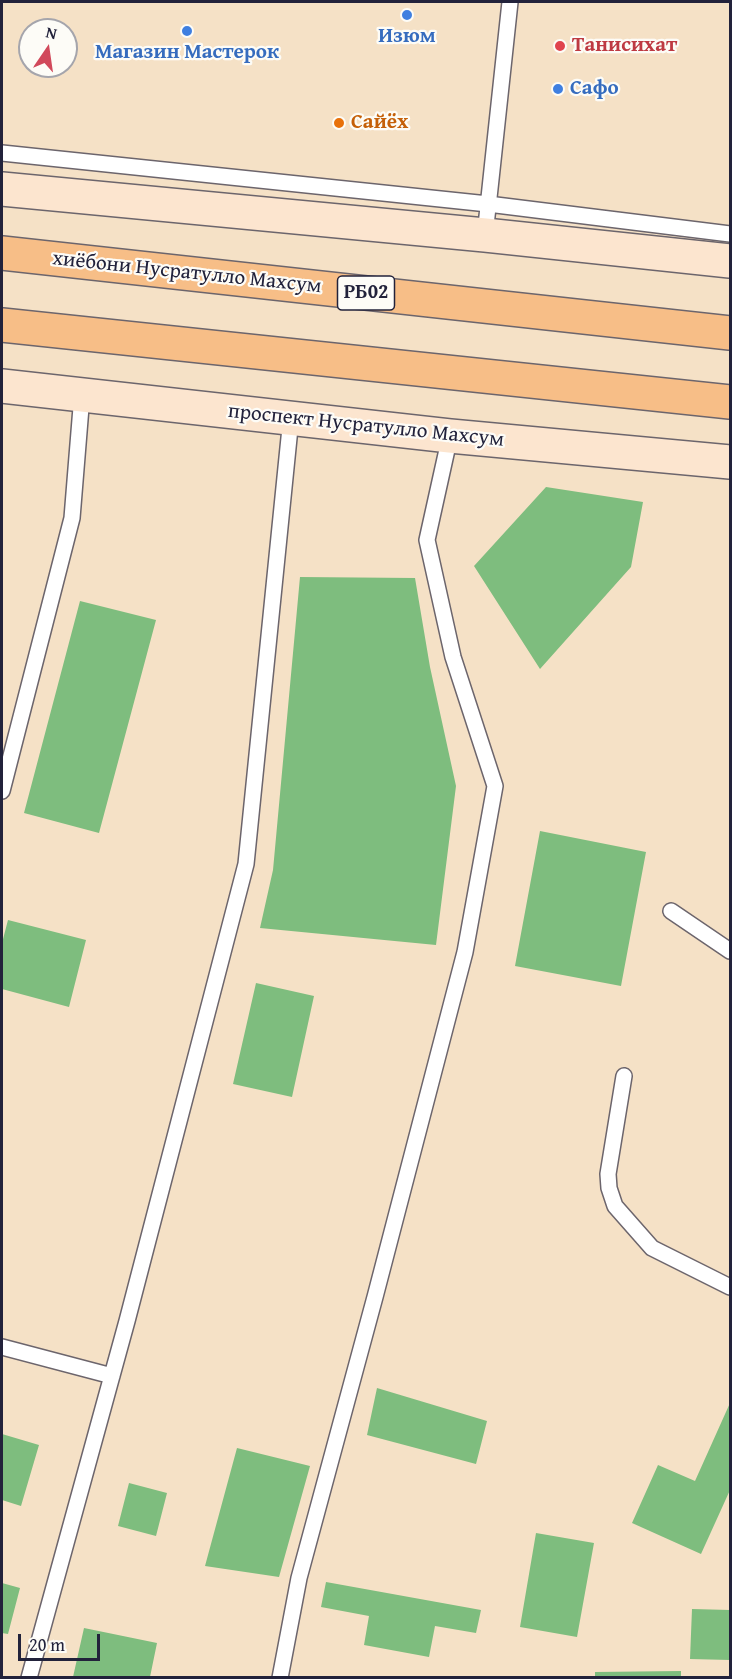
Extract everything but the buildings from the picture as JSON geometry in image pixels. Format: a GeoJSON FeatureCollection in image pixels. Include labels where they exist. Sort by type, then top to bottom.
{"type":"FeatureCollection","features":[{"type":"Feature","properties":{"kind":"highway","name":"хиёбони Нусратулло Махсум"},"geometry":{"type":"LineString","coordinates":[[2,253],[730,333]]}},
{"type":"Feature","properties":{"kind":"highway"},"geometry":{"type":"LineString","coordinates":[[2,325],[730,402]]}},
{"type":"Feature","properties":{"kind":"street"},"geometry":{"type":"LineString","coordinates":[[2,189],[195,190],[486,220],[730,261]]}},
{"type":"Feature","properties":{"kind":"street","name":"проспект Нусратулло Махсум"},"geometry":{"type":"LineString","coordinates":[[2,386],[450,436],[730,462]]}},
{"type":"Feature","properties":{"kind":"lane"},"geometry":{"type":"LineString","coordinates":[[510,2],[486,220],[730,234]]}},
{"type":"Feature","properties":{"kind":"lane"},"geometry":{"type":"LineString","coordinates":[[2,153],[195,190]]}},
{"type":"Feature","properties":{"kind":"lane"},"geometry":{"type":"LineString","coordinates":[[2,791],[72,518],[82,395]]}},
{"type":"Feature","properties":{"kind":"lane"},"geometry":{"type":"LineString","coordinates":[[29,1677],[112,1376],[246,864],[291,418]]}},
{"type":"Feature","properties":{"kind":"lane"},"geometry":{"type":"LineString","coordinates":[[280,1677],[299,1578],[465,952],[495,786],[453,657],[427,540],[450,436]]}},
{"type":"Feature","properties":{"kind":"lane"},"geometry":{"type":"LineString","coordinates":[[671,911],[730,951]]}},
{"type":"Feature","properties":{"kind":"lane"},"geometry":{"type":"LineString","coordinates":[[624,1076],[608,1174],[609,1188],[615,1206],[652,1248],[730,1287]]}},
{"type":"Feature","properties":{"kind":"lane"},"geometry":{"type":"LineString","coordinates":[[2,1347],[112,1376]]}},
{"type":"Feature","properties":{"kind":"green space"},"geometry":{"type":"Polygon","coordinates":[[[546,487],[643,502],[631,567],[540,669],[474,566],[546,487]]]}},
{"type":"Feature","properties":{"kind":"green space"},"geometry":{"type":"Polygon","coordinates":[[[300,577],[415,578],[430,667],[456,786],[436,945],[260,928],[273,870],[300,577]]]}},
{"type":"Feature","properties":{"kind":"green space"},"geometry":{"type":"Polygon","coordinates":[[[80,601],[156,620],[99,833],[24,813],[80,601]]]}},
{"type":"Feature","properties":{"kind":"green space"},"geometry":{"type":"Polygon","coordinates":[[[540,831],[646,852],[621,986],[515,966],[540,831]]]}},
{"type":"Feature","properties":{"kind":"green space"},"geometry":{"type":"Polygon","coordinates":[[[8,920],[86,940],[69,1007],[2,989],[2,943],[8,920]]]}},
{"type":"Feature","properties":{"kind":"green space"},"geometry":{"type":"Polygon","coordinates":[[[256,983],[314,996],[292,1097],[233,1084],[256,983]]]}},
{"type":"Feature","properties":{"kind":"green space"},"geometry":{"type":"Polygon","coordinates":[[[377,1388],[487,1421],[476,1464],[367,1435],[377,1388]]]}},
{"type":"Feature","properties":{"kind":"green space"},"geometry":{"type":"Polygon","coordinates":[[[730,1403],[730,1490],[701,1554],[632,1523],[658,1465],[695,1481],[730,1403]]]}},
{"type":"Feature","properties":{"kind":"green space"},"geometry":{"type":"Polygon","coordinates":[[[2,1434],[39,1445],[21,1506],[2,1500],[2,1434]]]}},
{"type":"Feature","properties":{"kind":"green space"},"geometry":{"type":"Polygon","coordinates":[[[237,1448],[310,1466],[279,1577],[205,1566],[237,1448]]]}},
{"type":"Feature","properties":{"kind":"green space"},"geometry":{"type":"Polygon","coordinates":[[[129,1483],[167,1493],[156,1536],[118,1526],[129,1483]]]}},
{"type":"Feature","properties":{"kind":"green space"},"geometry":{"type":"Polygon","coordinates":[[[536,1533],[594,1543],[577,1637],[520,1627],[536,1533]]]}},
{"type":"Feature","properties":{"kind":"green space"},"geometry":{"type":"Polygon","coordinates":[[[326,1582],[481,1610],[476,1633],[435,1626],[429,1657],[364,1645],[369,1616],[321,1607],[326,1582]]]}},
{"type":"Feature","properties":{"kind":"green space"},"geometry":{"type":"Polygon","coordinates":[[[2,1583],[20,1588],[8,1634],[2,1633],[2,1583]]]}},
{"type":"Feature","properties":{"kind":"green space"},"geometry":{"type":"Polygon","coordinates":[[[692,1609],[730,1610],[730,1660],[690,1659],[692,1609]]]}},
{"type":"Feature","properties":{"kind":"green space"},"geometry":{"type":"Polygon","coordinates":[[[84,1628],[157,1643],[150,1677],[73,1677],[84,1628]]]}},
{"type":"Feature","properties":{"kind":"green space"},"geometry":{"type":"Polygon","coordinates":[[[681,1671],[681,1677],[595,1677],[595,1672],[681,1671]]]}},
{"type":"Feature","properties":{"kind":"place","name":"Изюм"},"geometry":{"type":"Point","coordinates":[407,15]}},
{"type":"Feature","properties":{"kind":"place","name":"Магазин Мастерок"},"geometry":{"type":"Point","coordinates":[187,31]}},
{"type":"Feature","properties":{"kind":"place","name":"Танисихат"},"geometry":{"type":"Point","coordinates":[560,46]}},
{"type":"Feature","properties":{"kind":"place","name":"Сафо"},"geometry":{"type":"Point","coordinates":[558,89]}},
{"type":"Feature","properties":{"kind":"place","name":"Сайёх"},"geometry":{"type":"Point","coordinates":[339,123]}}]}
